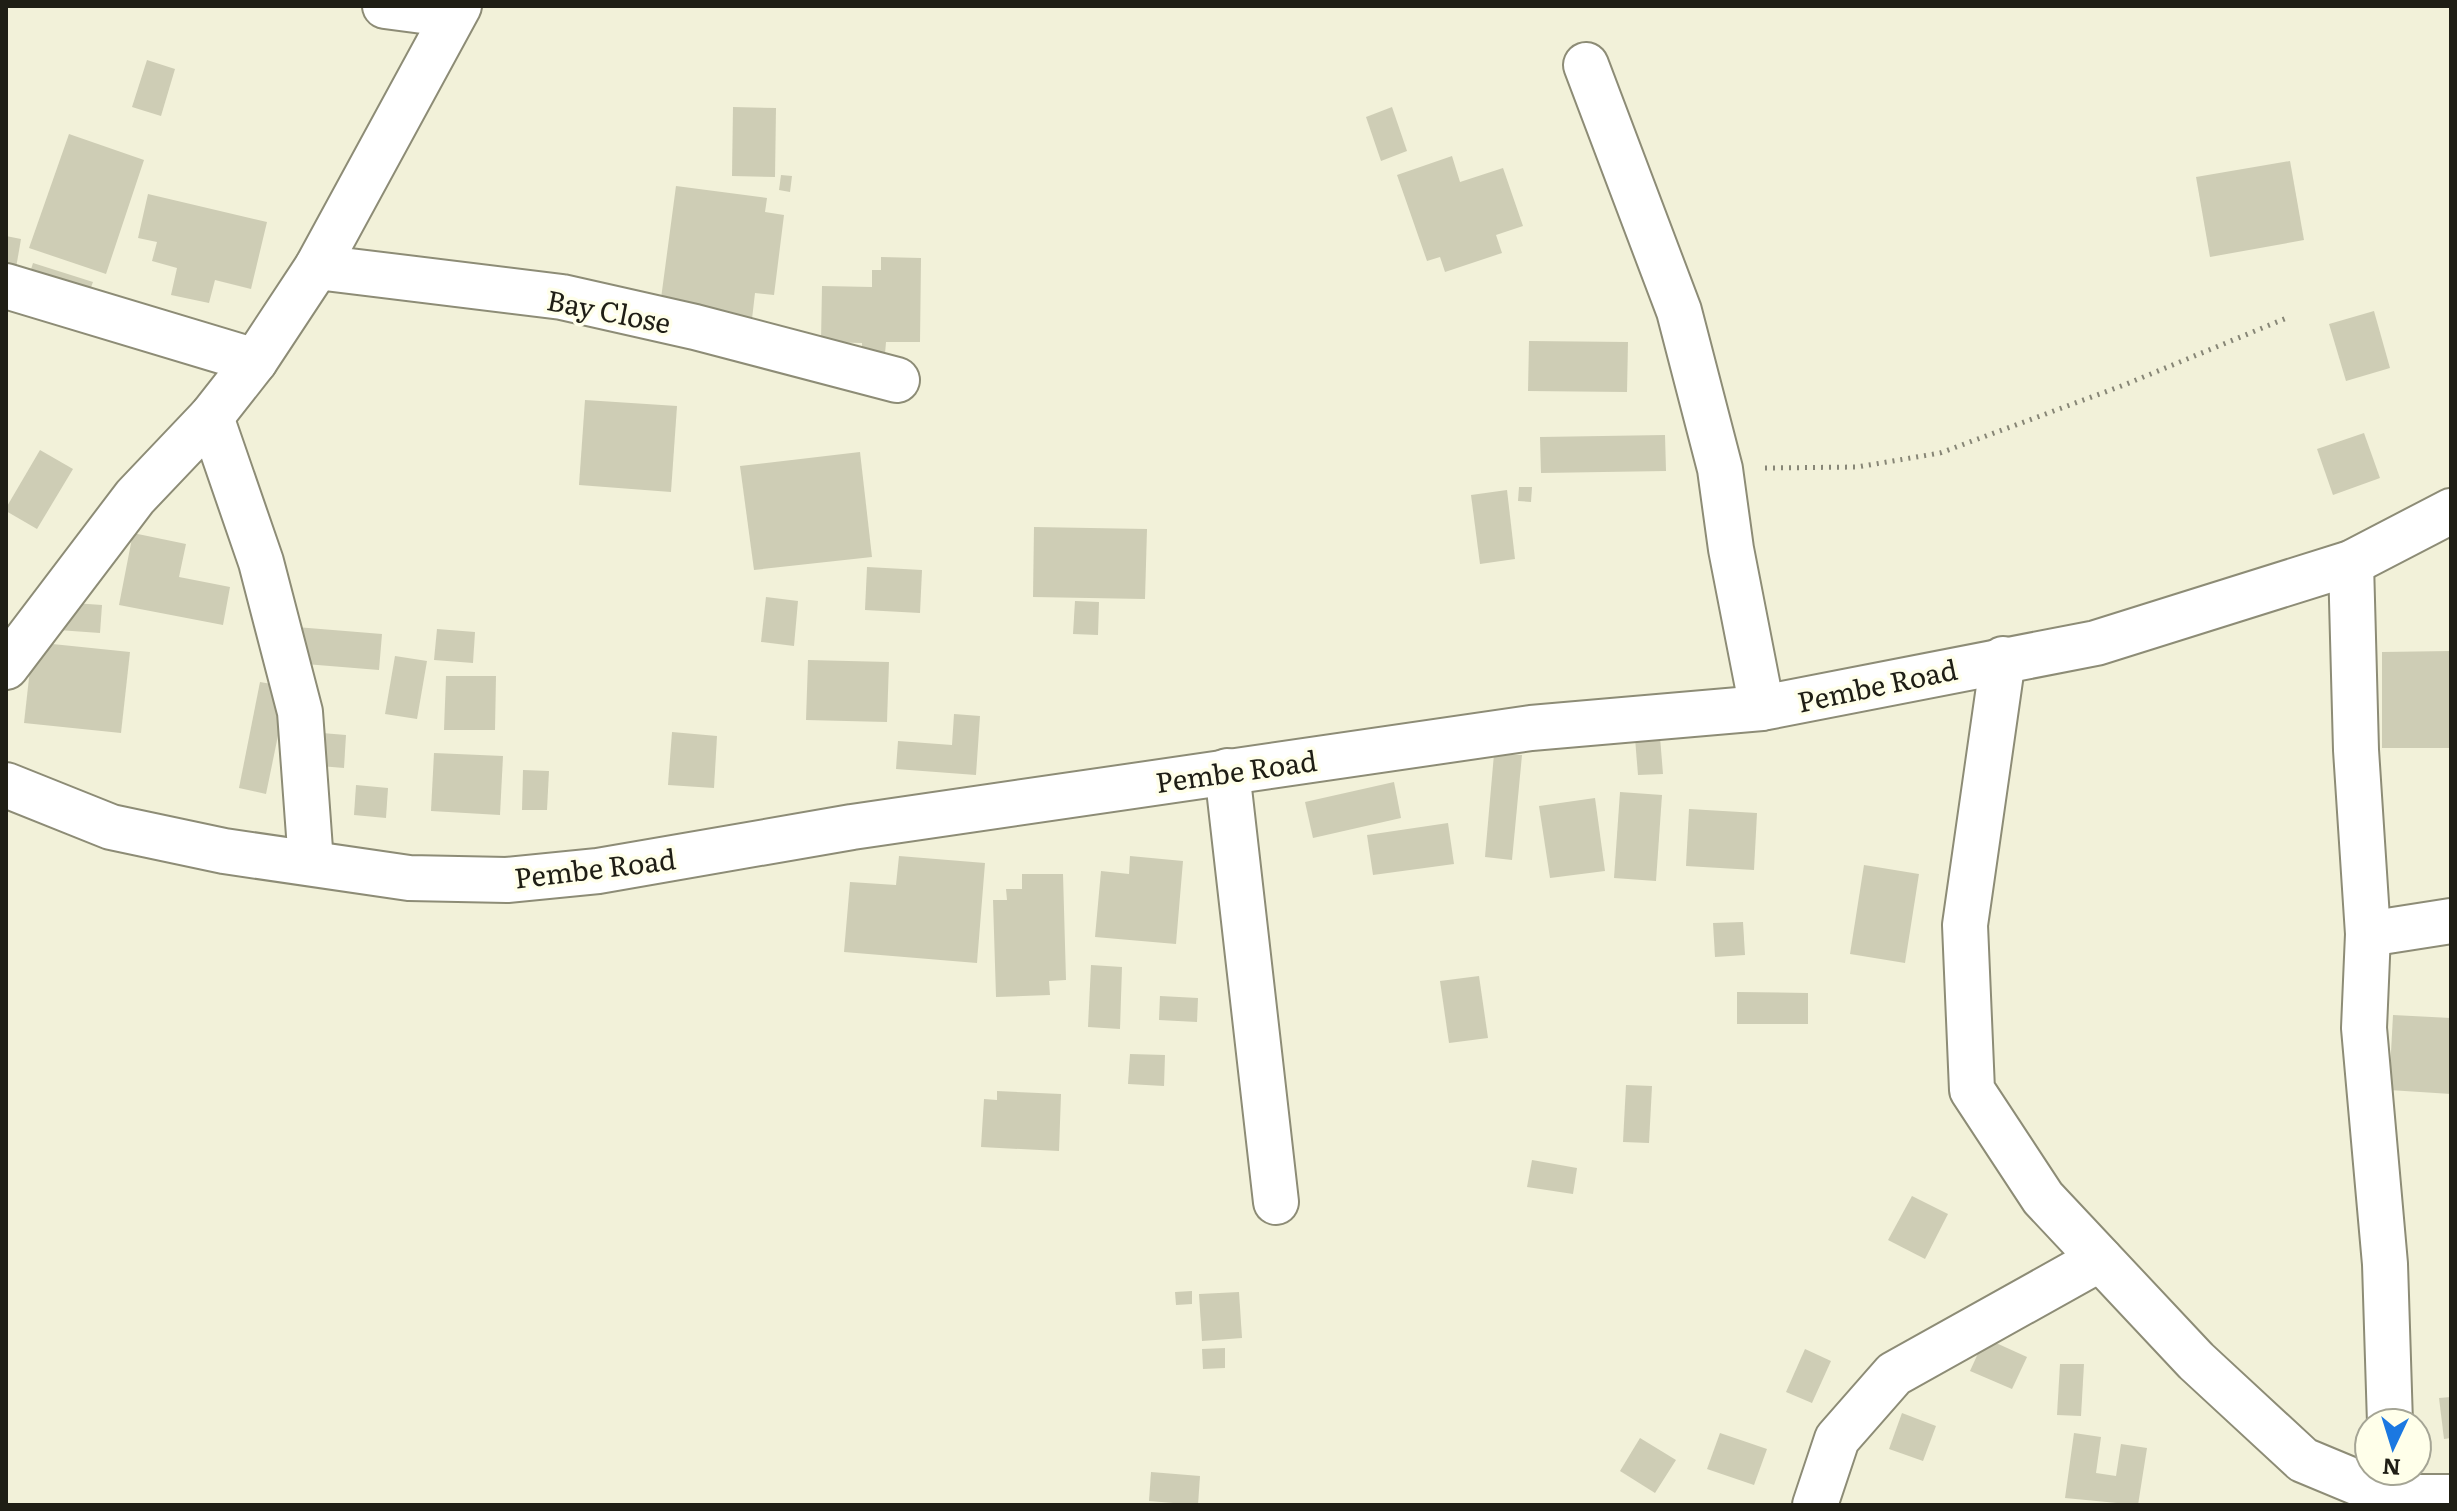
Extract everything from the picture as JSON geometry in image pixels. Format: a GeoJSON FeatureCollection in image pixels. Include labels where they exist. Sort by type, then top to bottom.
{"type":"FeatureCollection","features":[{"type":"Feature","properties":{"kind":"street"},"geometry":{"type":"LineString","coordinates":[[6,667],[135,497],[211,417],[255,361],[317,267],[456,11],[385,6]]}},
{"type":"Feature","properties":{"kind":"street"},"geometry":{"type":"LineString","coordinates":[[1586,65],[1679,311],[1720,469],[1731,549],[1762,708]]}},
{"type":"Feature","properties":{"kind":"street","name":"Bay Close"},"geometry":{"type":"LineString","coordinates":[[317,267],[562,297],[695,327],[897,380]]}},
{"type":"Feature","properties":{"kind":"street"},"geometry":{"type":"LineString","coordinates":[[6,286],[255,361]]}},
{"type":"Feature","properties":{"kind":"street"},"geometry":{"type":"LineString","coordinates":[[211,417],[261,562],[300,712],[311,863]]}},
{"type":"Feature","properties":{"kind":"street","name":"Pembe Road"},"geometry":{"type":"LineString","coordinates":[[6,785],[111,827],[224,851],[409,878],[507,880],[583,873],[852,827],[1531,728],[1762,708],[2096,643],[2351,563],[2451,511]]}},
{"type":"Feature","properties":{"kind":"street"},"geometry":{"type":"LineString","coordinates":[[2351,563],[2356,750],[2368,934],[2364,1028],[2385,1264],[2389,1407]]}},
{"type":"Feature","properties":{"kind":"street"},"geometry":{"type":"LineString","coordinates":[[2003,659],[1965,925],[1972,1090],[2043,1198],[2196,1361],[2303,1460],[2323,1505]]}},
{"type":"Feature","properties":{"kind":"street"},"geometry":{"type":"LineString","coordinates":[[1227,771],[1276,1202]]}},
{"type":"Feature","properties":{"kind":"street"},"geometry":{"type":"LineString","coordinates":[[2368,934],[2451,921]]}},
{"type":"Feature","properties":{"kind":"street"},"geometry":{"type":"LineString","coordinates":[[1815,1505],[1837,1439],[1894,1374],[2100,1259]]}},
{"type":"Feature","properties":{"kind":"street"},"geometry":{"type":"LineString","coordinates":[[2303,1460],[2353,1474]]}},
{"type":"Feature","properties":{"kind":"street"},"geometry":{"type":"LineString","coordinates":[[2405,1487],[2451,1497]]}},
{"type":"Feature","properties":{"kind":"path"},"geometry":{"type":"LineString","coordinates":[[1720,469],[1857,467],[1940,453],[2124,385],[2289,317]]}},
{"type":"Feature","properties":{"kind":"building"},"geometry":{"type":"Polygon","coordinates":[[[147,60],[175,69],[161,116],[132,107],[147,60]]]}},
{"type":"Feature","properties":{"kind":"building"},"geometry":{"type":"Polygon","coordinates":[[[733,107],[776,108],[775,177],[732,176],[733,107]]]}},
{"type":"Feature","properties":{"kind":"building"},"geometry":{"type":"Polygon","coordinates":[[[1392,107],[1407,151],[1381,161],[1366,117],[1392,107]]]}},
{"type":"Feature","properties":{"kind":"building"},"geometry":{"type":"Polygon","coordinates":[[[69,134],[144,160],[106,274],[29,248],[69,134]]]}},
{"type":"Feature","properties":{"kind":"building"},"geometry":{"type":"Polygon","coordinates":[[[1452,156],[1460,182],[1503,168],[1523,226],[1496,235],[1502,253],[1445,272],[1440,257],[1427,261],[1397,175],[1452,156]]]}},
{"type":"Feature","properties":{"kind":"building"},"geometry":{"type":"Polygon","coordinates":[[[2290,161],[2304,240],[2210,257],[2196,177],[2290,161]]]}},
{"type":"Feature","properties":{"kind":"building"},"geometry":{"type":"Polygon","coordinates":[[[781,175],[792,176],[790,192],[779,190],[781,175]]]}},
{"type":"Feature","properties":{"kind":"building"},"geometry":{"type":"Polygon","coordinates":[[[676,186],[767,198],[765,212],[784,215],[774,295],[755,293],[752,319],[660,306],[676,186]]]}},
{"type":"Feature","properties":{"kind":"building"},"geometry":{"type":"Polygon","coordinates":[[[148,194],[267,222],[251,289],[215,280],[209,303],[171,295],[177,268],[152,261],[157,242],[138,238],[148,194]]]}},
{"type":"Feature","properties":{"kind":"building"},"geometry":{"type":"Polygon","coordinates":[[[6,236],[21,239],[16,268],[6,266],[6,236]]]}},
{"type":"Feature","properties":{"kind":"building"},"geometry":{"type":"Polygon","coordinates":[[[881,257],[921,258],[920,342],[886,342],[885,354],[862,353],[862,343],[821,342],[822,286],[872,287],[872,270],[881,270],[881,257]]]}},
{"type":"Feature","properties":{"kind":"building"},"geometry":{"type":"Polygon","coordinates":[[[33,263],[93,282],[87,298],[28,279],[33,263]]]}},
{"type":"Feature","properties":{"kind":"building"},"geometry":{"type":"Polygon","coordinates":[[[2374,311],[2390,368],[2346,381],[2329,324],[2374,311]]]}},
{"type":"Feature","properties":{"kind":"building"},"geometry":{"type":"Polygon","coordinates":[[[1529,341],[1628,342],[1627,392],[1528,391],[1529,341]]]}},
{"type":"Feature","properties":{"kind":"building"},"geometry":{"type":"Polygon","coordinates":[[[585,400],[677,406],[671,492],[579,485],[585,400]]]}},
{"type":"Feature","properties":{"kind":"building"},"geometry":{"type":"Polygon","coordinates":[[[2364,433],[2380,478],[2333,495],[2317,449],[2364,433]]]}},
{"type":"Feature","properties":{"kind":"building"},"geometry":{"type":"Polygon","coordinates":[[[1665,435],[1666,471],[1541,473],[1540,437],[1665,435]]]}},
{"type":"Feature","properties":{"kind":"building"},"geometry":{"type":"Polygon","coordinates":[[[40,450],[73,469],[37,529],[6,511],[6,508],[40,450]]]}},
{"type":"Feature","properties":{"kind":"building"},"geometry":{"type":"Polygon","coordinates":[[[860,452],[872,557],[754,570],[740,466],[860,452]]]}},
{"type":"Feature","properties":{"kind":"building"},"geometry":{"type":"Polygon","coordinates":[[[1519,487],[1532,487],[1531,502],[1518,501],[1519,487]]]}},
{"type":"Feature","properties":{"kind":"building"},"geometry":{"type":"Polygon","coordinates":[[[1507,490],[1515,559],[1480,564],[1471,495],[1507,490]]]}},
{"type":"Feature","properties":{"kind":"building"},"geometry":{"type":"Polygon","coordinates":[[[1034,527],[1147,529],[1145,599],[1033,597],[1034,527]]]}},
{"type":"Feature","properties":{"kind":"building"},"geometry":{"type":"Polygon","coordinates":[[[133,533],[186,544],[179,577],[230,587],[223,625],[119,605],[133,533]]]}},
{"type":"Feature","properties":{"kind":"building"},"geometry":{"type":"Polygon","coordinates":[[[867,567],[922,570],[920,613],[865,610],[867,567]]]}},
{"type":"Feature","properties":{"kind":"building"},"geometry":{"type":"Polygon","coordinates":[[[766,597],[798,601],[794,646],[761,642],[766,597]]]}},
{"type":"Feature","properties":{"kind":"building"},"geometry":{"type":"Polygon","coordinates":[[[1075,601],[1099,602],[1098,635],[1073,634],[1075,601]]]}},
{"type":"Feature","properties":{"kind":"building"},"geometry":{"type":"Polygon","coordinates":[[[60,602],[102,605],[100,633],[58,630],[60,602]]]}},
{"type":"Feature","properties":{"kind":"building"},"geometry":{"type":"Polygon","coordinates":[[[296,627],[382,634],[379,670],[293,663],[296,627]]]}},
{"type":"Feature","properties":{"kind":"building"},"geometry":{"type":"Polygon","coordinates":[[[437,629],[475,632],[473,663],[434,660],[437,629]]]}},
{"type":"Feature","properties":{"kind":"building"},"geometry":{"type":"Polygon","coordinates":[[[33,642],[130,652],[121,733],[24,723],[33,642]]]}},
{"type":"Feature","properties":{"kind":"building"},"geometry":{"type":"Polygon","coordinates":[[[2451,651],[2451,748],[2382,748],[2382,652],[2451,651]]]}},
{"type":"Feature","properties":{"kind":"building"},"geometry":{"type":"Polygon","coordinates":[[[395,656],[427,661],[417,719],[385,714],[395,656]]]}},
{"type":"Feature","properties":{"kind":"building"},"geometry":{"type":"Polygon","coordinates":[[[808,660],[889,662],[887,722],[806,720],[808,660]]]}},
{"type":"Feature","properties":{"kind":"building"},"geometry":{"type":"Polygon","coordinates":[[[446,676],[496,676],[495,730],[444,730],[446,676]]]}},
{"type":"Feature","properties":{"kind":"building"},"geometry":{"type":"Polygon","coordinates":[[[260,682],[288,687],[266,794],[239,788],[260,682]]]}},
{"type":"Feature","properties":{"kind":"building"},"geometry":{"type":"Polygon","coordinates":[[[954,714],[980,716],[976,775],[896,769],[898,741],[952,745],[954,714]]]}},
{"type":"Feature","properties":{"kind":"building"},"geometry":{"type":"Polygon","coordinates":[[[672,732],[717,736],[714,788],[668,785],[672,732]]]}},
{"type":"Feature","properties":{"kind":"building"},"geometry":{"type":"Polygon","coordinates":[[[322,733],[346,735],[344,768],[320,766],[322,733]]]}},
{"type":"Feature","properties":{"kind":"building"},"geometry":{"type":"Polygon","coordinates":[[[1660,737],[1663,774],[1638,775],[1635,738],[1660,737]]]}},
{"type":"Feature","properties":{"kind":"building"},"geometry":{"type":"Polygon","coordinates":[[[434,753],[503,756],[500,815],[431,811],[434,753]]]}},
{"type":"Feature","properties":{"kind":"building"},"geometry":{"type":"Polygon","coordinates":[[[1494,754],[1522,755],[1512,860],[1485,857],[1494,754]]]}},
{"type":"Feature","properties":{"kind":"building"},"geometry":{"type":"Polygon","coordinates":[[[523,770],[549,771],[547,810],[522,810],[523,770]]]}},
{"type":"Feature","properties":{"kind":"building"},"geometry":{"type":"Polygon","coordinates":[[[1394,782],[1401,818],[1313,838],[1305,802],[1394,782]]]}},
{"type":"Feature","properties":{"kind":"building"},"geometry":{"type":"Polygon","coordinates":[[[356,785],[388,788],[386,818],[354,815],[356,785]]]}},
{"type":"Feature","properties":{"kind":"building"},"geometry":{"type":"Polygon","coordinates":[[[1620,792],[1662,795],[1656,881],[1614,878],[1620,792]]]}},
{"type":"Feature","properties":{"kind":"building"},"geometry":{"type":"Polygon","coordinates":[[[1595,798],[1605,871],[1550,878],[1539,806],[1595,798]]]}},
{"type":"Feature","properties":{"kind":"building"},"geometry":{"type":"Polygon","coordinates":[[[1689,809],[1757,813],[1754,870],[1686,866],[1689,809]]]}},
{"type":"Feature","properties":{"kind":"building"},"geometry":{"type":"Polygon","coordinates":[[[1448,823],[1454,864],[1373,875],[1367,835],[1448,823]]]}},
{"type":"Feature","properties":{"kind":"building"},"geometry":{"type":"Polygon","coordinates":[[[899,856],[985,863],[977,963],[844,952],[850,882],[896,885],[899,856]]]}},
{"type":"Feature","properties":{"kind":"building"},"geometry":{"type":"Polygon","coordinates":[[[1130,856],[1183,861],[1176,944],[1095,937],[1101,871],[1129,874],[1130,856]]]}},
{"type":"Feature","properties":{"kind":"building"},"geometry":{"type":"Polygon","coordinates":[[[1864,865],[1919,874],[1905,963],[1850,954],[1864,865]]]}},
{"type":"Feature","properties":{"kind":"building"},"geometry":{"type":"Polygon","coordinates":[[[1022,874],[1063,874],[1066,980],[1049,981],[1050,995],[996,997],[993,900],[1007,900],[1006,889],[1022,889],[1022,874]]]}},
{"type":"Feature","properties":{"kind":"building"},"geometry":{"type":"Polygon","coordinates":[[[1743,922],[1745,955],[1715,957],[1713,923],[1743,922]]]}},
{"type":"Feature","properties":{"kind":"building"},"geometry":{"type":"Polygon","coordinates":[[[1091,965],[1122,967],[1120,1029],[1088,1027],[1091,965]]]}},
{"type":"Feature","properties":{"kind":"building"},"geometry":{"type":"Polygon","coordinates":[[[1479,976],[1488,1038],[1449,1043],[1440,981],[1479,976]]]}},
{"type":"Feature","properties":{"kind":"building"},"geometry":{"type":"Polygon","coordinates":[[[1737,992],[1808,993],[1808,1024],[1737,1024],[1737,992]]]}},
{"type":"Feature","properties":{"kind":"building"},"geometry":{"type":"Polygon","coordinates":[[[1160,996],[1198,998],[1197,1022],[1159,1020],[1160,996]]]}},
{"type":"Feature","properties":{"kind":"building"},"geometry":{"type":"Polygon","coordinates":[[[2393,1015],[2451,1018],[2451,1094],[2389,1090],[2393,1015]]]}},
{"type":"Feature","properties":{"kind":"building"},"geometry":{"type":"Polygon","coordinates":[[[1130,1054],[1165,1055],[1164,1086],[1128,1084],[1130,1054]]]}},
{"type":"Feature","properties":{"kind":"building"},"geometry":{"type":"Polygon","coordinates":[[[1626,1085],[1652,1086],[1649,1143],[1623,1142],[1626,1085]]]}},
{"type":"Feature","properties":{"kind":"building"},"geometry":{"type":"Polygon","coordinates":[[[997,1091],[1061,1094],[1059,1151],[981,1147],[984,1099],[997,1100],[997,1091]]]}},
{"type":"Feature","properties":{"kind":"building"},"geometry":{"type":"Polygon","coordinates":[[[1532,1160],[1577,1168],[1573,1194],[1527,1187],[1532,1160]]]}},
{"type":"Feature","properties":{"kind":"building"},"geometry":{"type":"Polygon","coordinates":[[[1912,1196],[1948,1214],[1925,1259],[1888,1240],[1912,1196]]]}},
{"type":"Feature","properties":{"kind":"building"},"geometry":{"type":"Polygon","coordinates":[[[1192,1291],[1192,1304],[1176,1305],[1175,1292],[1192,1291]]]}},
{"type":"Feature","properties":{"kind":"building"},"geometry":{"type":"Polygon","coordinates":[[[1239,1292],[1242,1338],[1202,1341],[1199,1294],[1239,1292]]]}},
{"type":"Feature","properties":{"kind":"building"},"geometry":{"type":"Polygon","coordinates":[[[1985,1338],[2027,1357],[2012,1389],[1970,1371],[1985,1338]]]}},
{"type":"Feature","properties":{"kind":"building"},"geometry":{"type":"Polygon","coordinates":[[[1225,1348],[1225,1368],[1203,1369],[1202,1349],[1225,1348]]]}},
{"type":"Feature","properties":{"kind":"building"},"geometry":{"type":"Polygon","coordinates":[[[1805,1349],[1831,1361],[1812,1403],[1786,1392],[1805,1349]]]}},
{"type":"Feature","properties":{"kind":"building"},"geometry":{"type":"Polygon","coordinates":[[[2060,1364],[2084,1364],[2081,1416],[2057,1415],[2060,1364]]]}},
{"type":"Feature","properties":{"kind":"building"},"geometry":{"type":"Polygon","coordinates":[[[2451,1397],[2451,1438],[2444,1439],[2439,1398],[2451,1397]]]}},
{"type":"Feature","properties":{"kind":"building"},"geometry":{"type":"Polygon","coordinates":[[[1902,1413],[1936,1426],[1923,1461],[1889,1449],[1902,1413]]]}},
{"type":"Feature","properties":{"kind":"building"},"geometry":{"type":"Polygon","coordinates":[[[1720,1433],[1767,1449],[1754,1485],[1707,1469],[1720,1433]]]}},
{"type":"Feature","properties":{"kind":"building"},"geometry":{"type":"Polygon","coordinates":[[[2074,1433],[2101,1437],[2096,1473],[2116,1476],[2121,1444],[2147,1448],[2138,1505],[2065,1498],[2074,1433]]]}},
{"type":"Feature","properties":{"kind":"building"},"geometry":{"type":"Polygon","coordinates":[[[1640,1438],[1676,1460],[1655,1493],[1620,1471],[1640,1438]]]}},
{"type":"Feature","properties":{"kind":"building"},"geometry":{"type":"Polygon","coordinates":[[[1151,1472],[1200,1476],[1198,1505],[1149,1501],[1151,1472]]]}}]}
